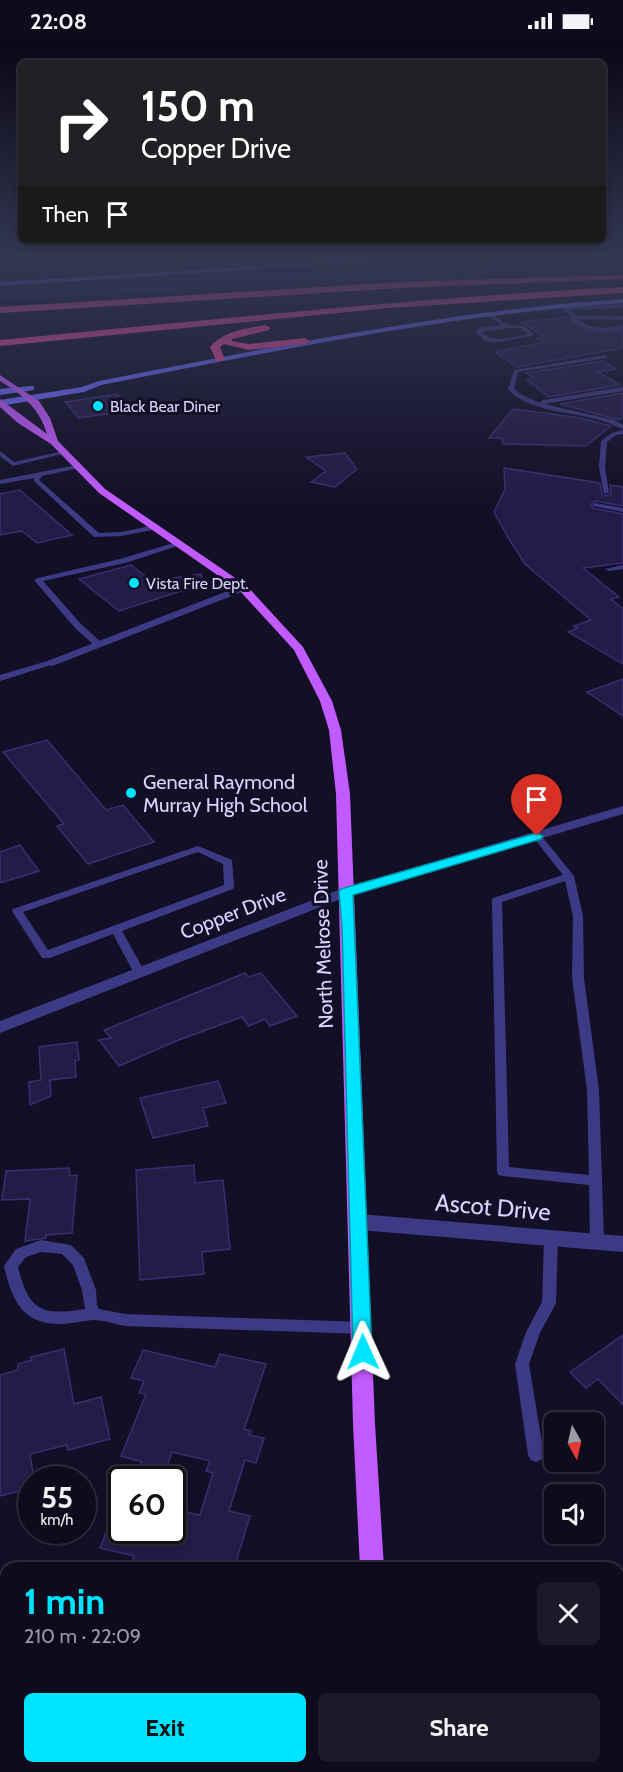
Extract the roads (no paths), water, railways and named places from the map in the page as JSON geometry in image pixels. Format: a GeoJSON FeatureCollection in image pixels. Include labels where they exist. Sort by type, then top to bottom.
{"type":"FeatureCollection","features":[{"type":"Feature","properties":{"kind":"highway"},"geometry":{"type":"LineString","coordinates":[[0,343],[23,341]]}},
{"type":"Feature","properties":{"kind":"highway"},"geometry":{"type":"LineString","coordinates":[[220,360],[214,347],[222,341]]}},
{"type":"Feature","properties":{"kind":"highway"},"geometry":{"type":"LineString","coordinates":[[228,341],[228,343],[238,346],[305,341]]}},
{"type":"Feature","properties":{"kind":"main road"},"geometry":{"type":"LineString","coordinates":[[1,402],[84,389],[99,383],[305,341]]}},
{"type":"Feature","properties":{"kind":"main road","name":"North Melrose Drive"},"geometry":{"type":"LineString","coordinates":[[0,376],[32,398],[47,417],[54,442]]}},
{"type":"Feature","properties":{"kind":"main road"},"geometry":{"type":"LineString","coordinates":[[0,392],[89,381],[99,383]]}},
{"type":"Feature","properties":{"kind":"main road","name":"North Melrose Drive"},"geometry":{"type":"LineString","coordinates":[[1,402],[21,421],[54,442],[102,491],[243,588],[299,649],[326,701],[335,730],[343,794],[372,1562]]}},
{"type":"Feature","properties":{"kind":"street"},"geometry":{"type":"LineString","coordinates":[[51,662],[243,588]]}},
{"type":"Feature","properties":{"kind":"street","name":"Copper Drive"},"geometry":{"type":"LineString","coordinates":[[0,1027],[346,892],[623,810]]}},
{"type":"Feature","properties":{"kind":"street","name":"Ascot Drive"},"geometry":{"type":"LineString","coordinates":[[359,1222],[623,1244]]}},
{"type":"Feature","properties":{"kind":"lane"},"geometry":{"type":"LineString","coordinates":[[604,357],[516,371],[511,389],[513,395],[537,404],[603,417],[623,427]]}},
{"type":"Feature","properties":{"kind":"lane"},"geometry":{"type":"LineString","coordinates":[[537,404],[623,389]]}},
{"type":"Feature","properties":{"kind":"lane"},"geometry":{"type":"LineString","coordinates":[[606,493],[602,467],[604,441],[614,434],[623,432]]}},
{"type":"Feature","properties":{"kind":"lane"},"geometry":{"type":"LineString","coordinates":[[0,453],[13,464],[63,453]]}},
{"type":"Feature","properties":{"kind":"lane"},"geometry":{"type":"LineString","coordinates":[[0,482],[77,467]]}},
{"type":"Feature","properties":{"kind":"lane"},"geometry":{"type":"LineString","coordinates":[[38,475],[36,480],[97,535],[121,534],[155,527]]}},
{"type":"Feature","properties":{"kind":"lane"},"geometry":{"type":"LineString","coordinates":[[594,505],[623,510]]}},
{"type":"Feature","properties":{"kind":"lane"},"geometry":{"type":"LineString","coordinates":[[98,644],[78,626],[38,580],[122,561],[180,544]]}},
{"type":"Feature","properties":{"kind":"lane"},"geometry":{"type":"LineString","coordinates":[[609,569],[623,567]]}},
{"type":"Feature","properties":{"kind":"lane"},"geometry":{"type":"LineString","coordinates":[[0,678],[51,662]]}},
{"type":"Feature","properties":{"kind":"lane"},"geometry":{"type":"LineString","coordinates":[[537,836],[569,876],[578,916],[579,978],[593,1090],[597,1241]]}},
{"type":"Feature","properties":{"kind":"lane"},"geometry":{"type":"LineString","coordinates":[[198,849],[228,862],[229,887],[116,930],[46,955],[17,911],[198,849]]}},
{"type":"Feature","properties":{"kind":"lane"},"geometry":{"type":"LineString","coordinates":[[569,876],[497,900],[503,1171],[595,1181]]}},
{"type":"Feature","properties":{"kind":"lane"},"geometry":{"type":"LineString","coordinates":[[116,930],[139,972]]}},
{"type":"Feature","properties":{"kind":"lane"},"geometry":{"type":"LineString","coordinates":[[536,1455],[522,1364],[533,1332],[549,1303],[551,1238]]}},
{"type":"Feature","properties":{"kind":"lane"},"geometry":{"type":"LineString","coordinates":[[95,1314],[90,1306],[89,1290],[80,1262],[66,1249],[41,1246],[21,1252],[11,1266],[14,1285],[21,1300],[37,1315],[57,1319],[95,1314],[125,1320],[362,1328]]}},
{"type":"Feature","properties":{"kind":"place","name":"Black Bear Diner"},"geometry":{"type":"Point","coordinates":[98,406]}},
{"type":"Feature","properties":{"kind":"place","name":"Vista Fire Dept."},"geometry":{"type":"Point","coordinates":[134,583]}},
{"type":"Feature","properties":{"kind":"place","name":"General Raymond Murray High School"},"geometry":{"type":"Point","coordinates":[131,793]}}]}
